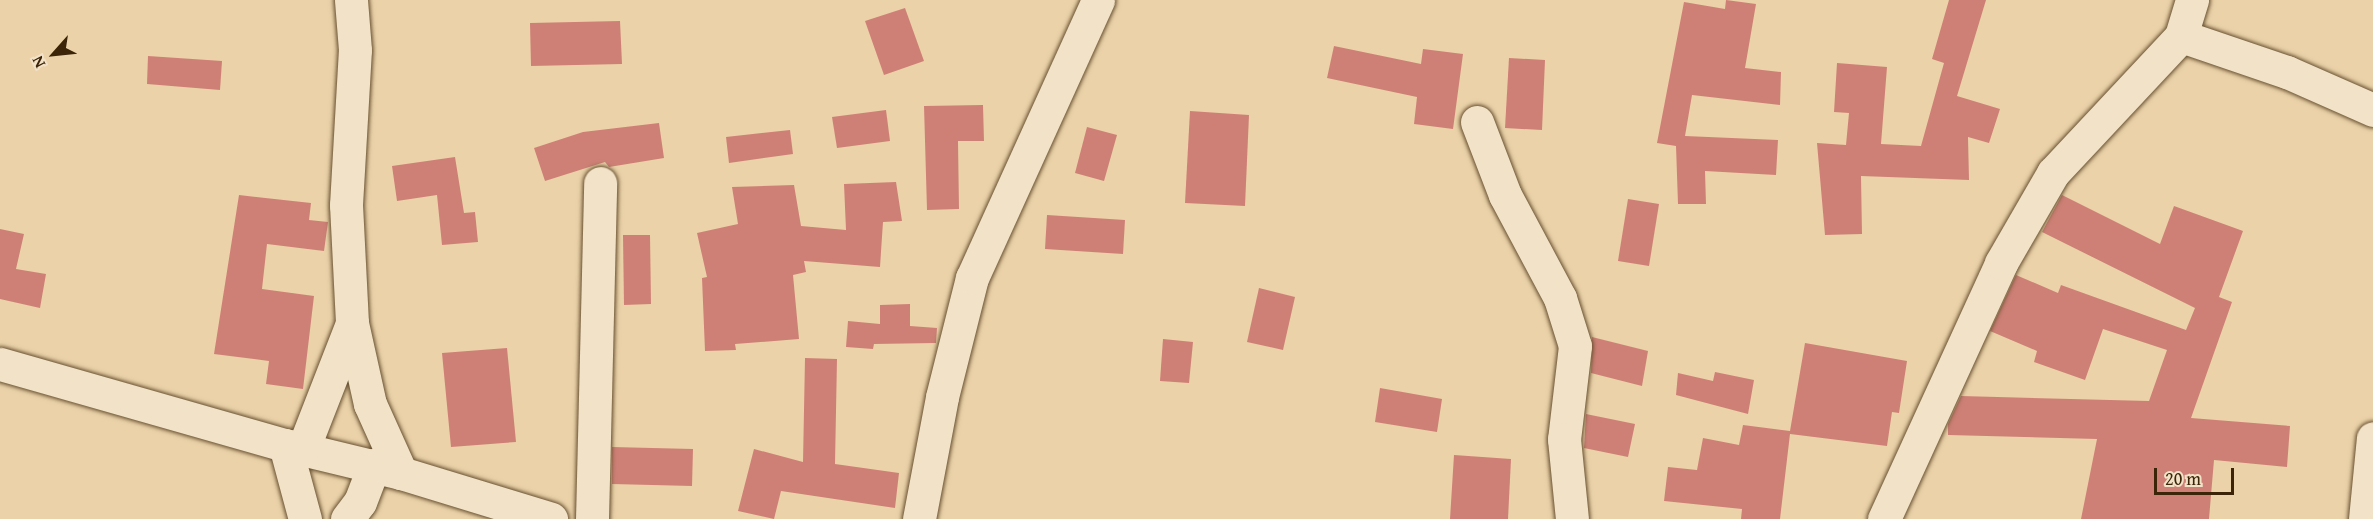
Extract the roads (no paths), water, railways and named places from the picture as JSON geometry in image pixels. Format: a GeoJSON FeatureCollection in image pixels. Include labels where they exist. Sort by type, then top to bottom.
{"type":"FeatureCollection","features":[{"type":"Feature","properties":{"kind":"street"},"geometry":{"type":"LineString","coordinates":[[351,0],[355,50],[346,205],[352,323],[370,404],[388,469]]}},
{"type":"Feature","properties":{"kind":"street"},"geometry":{"type":"LineString","coordinates":[[919,519],[942,397],[972,278],[1098,0]]}},
{"type":"Feature","properties":{"kind":"street"},"geometry":{"type":"LineString","coordinates":[[1884,519],[2001,263],[2054,173],[2181,36],[2192,0]]}},
{"type":"Feature","properties":{"kind":"street"},"geometry":{"type":"LineString","coordinates":[[2181,36],[2287,72],[2373,110]]}},
{"type":"Feature","properties":{"kind":"street"},"geometry":{"type":"LineString","coordinates":[[1477,122],[1505,195],[1560,298],[1575,346],[1564,439],[1572,519]]}},
{"type":"Feature","properties":{"kind":"street"},"geometry":{"type":"LineString","coordinates":[[592,519],[600,183]]}},
{"type":"Feature","properties":{"kind":"street"},"geometry":{"type":"LineString","coordinates":[[305,519],[294,447],[352,323]]}},
{"type":"Feature","properties":{"kind":"street"},"geometry":{"type":"LineString","coordinates":[[0,364],[294,447],[388,469],[551,519]]}},
{"type":"Feature","properties":{"kind":"street"},"geometry":{"type":"LineString","coordinates":[[2365,519],[2373,438]]}},
{"type":"Feature","properties":{"kind":"street"},"geometry":{"type":"LineString","coordinates":[[347,519],[388,469]]}}]}
